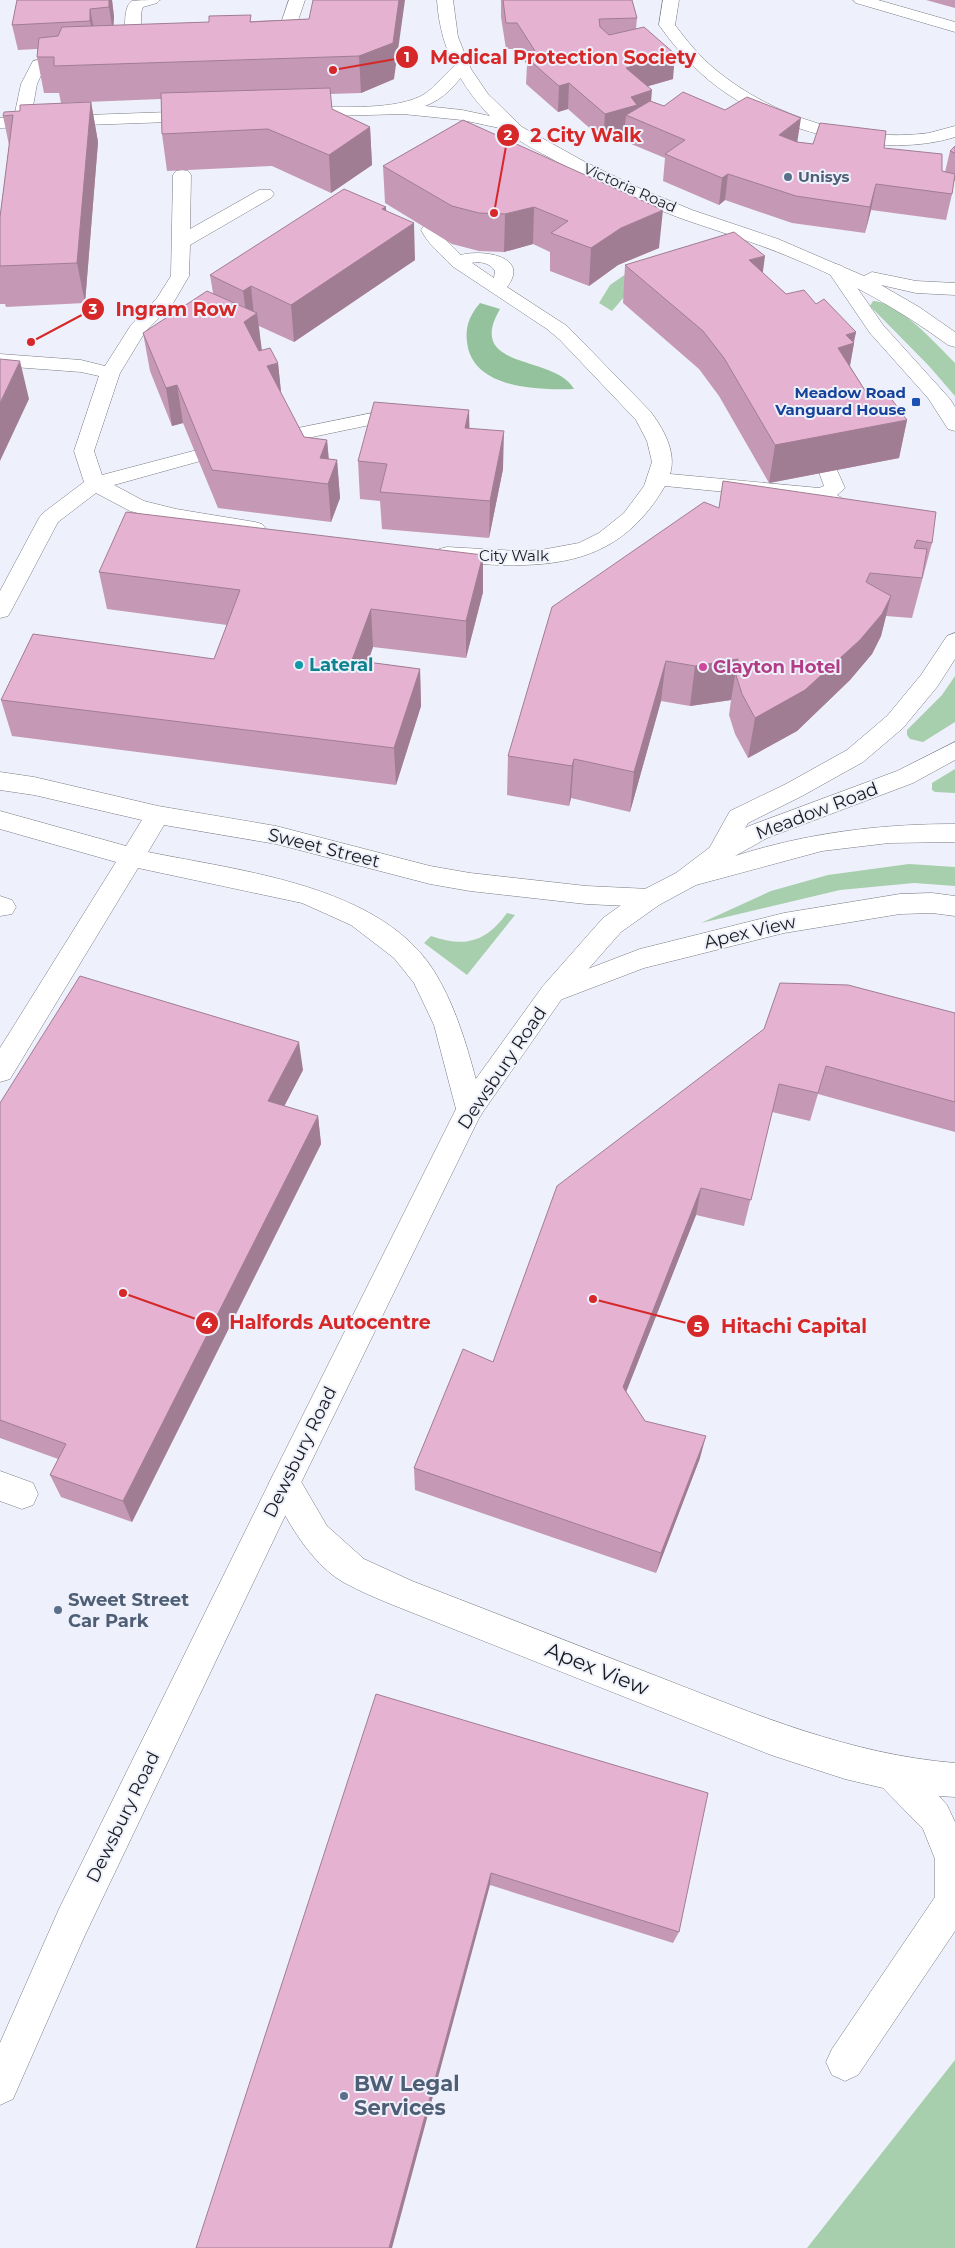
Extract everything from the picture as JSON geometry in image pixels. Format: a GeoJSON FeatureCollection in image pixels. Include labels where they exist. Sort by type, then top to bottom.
{"type":"FeatureCollection","features":[{"type":"Feature","properties":{"kind":"street"},"geometry":{"type":"LineString","coordinates":[[135,54],[133,13],[137,4],[152,0]]}},
{"type":"Feature","properties":{"kind":"street"},"geometry":{"type":"LineString","coordinates":[[258,46],[282,44],[296,0]]}},
{"type":"Feature","properties":{"kind":"street","name":"Victoria Road"},"geometry":{"type":"LineString","coordinates":[[445,0],[447,30],[460,68],[472,86],[509,125],[560,156],[668,206],[772,243],[836,270]]}},
{"type":"Feature","properties":{"kind":"street"},"geometry":{"type":"LineString","coordinates":[[671,0],[667,24],[683,49],[741,96],[776,114],[812,128],[861,138],[902,140],[940,137],[955,131]]}},
{"type":"Feature","properties":{"kind":"street"},"geometry":{"type":"LineString","coordinates":[[861,0],[955,27]]}},
{"type":"Feature","properties":{"kind":"street"},"geometry":{"type":"LineString","coordinates":[[115,56],[154,53]]}},
{"type":"Feature","properties":{"kind":"street"},"geometry":{"type":"LineString","coordinates":[[22,122],[30,84],[39,64],[56,60],[86,58]]}},
{"type":"Feature","properties":{"kind":"street"},"geometry":{"type":"LineString","coordinates":[[402,109],[425,102],[437,95],[444,90],[460,68]]}},
{"type":"Feature","properties":{"kind":"street"},"geometry":{"type":"LineString","coordinates":[[284,113],[402,109],[462,115],[509,125]]}},
{"type":"Feature","properties":{"kind":"street"},"geometry":{"type":"LineString","coordinates":[[0,123],[215,115]]}},
{"type":"Feature","properties":{"kind":"street"},"geometry":{"type":"LineString","coordinates":[[182,175],[180,276],[165,301],[138,329],[110,373],[84,451],[95,484],[137,506],[176,516],[273,532]]}},
{"type":"Feature","properties":{"kind":"street"},"geometry":{"type":"LineString","coordinates":[[180,242],[264,194]]}},
{"type":"Feature","properties":{"kind":"street","name":"City Walk"},"geometry":{"type":"LineString","coordinates":[[426,552],[502,558],[546,558],[585,549],[612,535],[632,518],[657,479],[662,462],[649,423],[631,402],[556,326],[458,262],[435,242],[430,236],[430,230]]}},
{"type":"Feature","properties":{"kind":"street"},"geometry":{"type":"LineString","coordinates":[[836,270],[916,287],[955,288]]}},
{"type":"Feature","properties":{"kind":"street"},"geometry":{"type":"LineString","coordinates":[[836,270],[906,306],[955,341]]}},
{"type":"Feature","properties":{"kind":"street"},"geometry":{"type":"LineString","coordinates":[[836,270],[864,315],[949,410],[955,425]]}},
{"type":"Feature","properties":{"kind":"street"},"geometry":{"type":"LineString","coordinates":[[0,360],[81,366],[110,373]]}},
{"type":"Feature","properties":{"kind":"street"},"geometry":{"type":"LineString","coordinates":[[288,436],[387,416]]}},
{"type":"Feature","properties":{"kind":"street"},"geometry":{"type":"LineString","coordinates":[[0,611],[50,518],[95,484],[197,456]]}},
{"type":"Feature","properties":{"kind":"street"},"geometry":{"type":"LineString","coordinates":[[822,495],[835,488],[829,472]]}},
{"type":"Feature","properties":{"kind":"street"},"geometry":{"type":"LineString","coordinates":[[657,479],[822,495],[861,520],[863,536]]}},
{"type":"Feature","properties":{"kind":"street"},"geometry":{"type":"LineString","coordinates":[[718,854],[740,818],[855,756],[895,722],[929,681],[955,641]]}},
{"type":"Feature","properties":{"kind":"street","name":"Meadow Road"},"geometry":{"type":"LineString","coordinates":[[685,880],[718,854],[758,832],[905,777],[955,750]]}},
{"type":"Feature","properties":{"kind":"street","name":"Sweet Street"},"geometry":{"type":"LineString","coordinates":[[0,781],[34,786],[158,815],[276,835],[430,876],[586,895],[650,898]]}},
{"type":"Feature","properties":{"kind":"street"},"geometry":{"type":"LineString","coordinates":[[0,1071],[158,815]]}},
{"type":"Feature","properties":{"kind":"street"},"geometry":{"type":"LineString","coordinates":[[0,820],[131,858],[307,895],[360,918],[403,952],[424,977],[447,1025],[470,1109]]}},
{"type":"Feature","properties":{"kind":"street"},"geometry":{"type":"LineString","coordinates":[[685,880],[780,851],[853,838],[918,832],[955,833]]}},
{"type":"Feature","properties":{"kind":"street","name":"Dewsbury Road"},"geometry":{"type":"LineString","coordinates":[[0,2086],[72,1922],[285,1483],[470,1109],[552,993],[612,925],[650,898],[685,880]]}},
{"type":"Feature","properties":{"kind":"street","name":"Apex View"},"geometry":{"type":"LineString","coordinates":[[552,993],[640,959],[784,923],[900,904],[932,903],[955,906]]}},
{"type":"Feature","properties":{"kind":"street"},"geometry":{"type":"LineString","coordinates":[[52,986],[80,995]]}},
{"type":"Feature","properties":{"kind":"street","name":"Apex View"},"geometry":{"type":"LineString","coordinates":[[285,1483],[313,1534],[353,1570],[404,1594],[737,1725],[893,1774],[955,1780]]}},
{"type":"Feature","properties":{"kind":"street"},"geometry":{"type":"LineString","coordinates":[[844,2062],[954,1900],[953,1858],[935,1817],[893,1774]]}},
{"type":"Feature","properties":{"kind":"green space"},"geometry":{"type":"Polygon","coordinates":[[[636,267],[624,297],[612,311],[599,303],[610,285],[636,267]]]}},
{"type":"Feature","properties":{"kind":"green space"},"geometry":{"type":"Polygon","coordinates":[[[873,301],[894,308],[917,325],[955,363],[955,396],[929,366],[870,306],[873,301]]]}},
{"type":"Feature","properties":{"kind":"green space"},"geometry":{"type":"Polygon","coordinates":[[[480,303],[500,309],[492,329],[494,343],[503,352],[516,359],[549,370],[564,378],[574,389],[543,389],[509,384],[494,378],[481,369],[472,358],[467,342],[469,321],[480,303]]]}},
{"type":"Feature","properties":{"kind":"green space"},"geometry":{"type":"Polygon","coordinates":[[[955,676],[955,722],[923,742],[910,739],[907,735],[907,730],[942,695],[955,676]]]}},
{"type":"Feature","properties":{"kind":"green space"},"geometry":{"type":"Polygon","coordinates":[[[955,769],[955,793],[935,792],[932,790],[932,783],[955,769]]]}},
{"type":"Feature","properties":{"kind":"green space"},"geometry":{"type":"Polygon","coordinates":[[[909,864],[955,867],[955,886],[914,883],[840,890],[701,923],[771,891],[828,875],[909,864]]]}},
{"type":"Feature","properties":{"kind":"green space"},"geometry":{"type":"Polygon","coordinates":[[[507,913],[515,915],[467,975],[424,943],[431,936],[454,942],[474,940],[491,931],[507,913]]]}},
{"type":"Feature","properties":{"kind":"green space"},"geometry":{"type":"Polygon","coordinates":[[[955,2060],[955,2248],[807,2248],[955,2060]]]}},
{"type":"Feature","properties":{"kind":"building"},"geometry":{"type":"Polygon","coordinates":[[[17,0],[109,0],[109,7],[90,9],[90,21],[12,25],[17,0]]]}},
{"type":"Feature","properties":{"kind":"building"},"geometry":{"type":"Polygon","coordinates":[[[313,0],[399,0],[393,43],[359,56],[54,66],[54,57],[37,57],[39,38],[58,36],[62,27],[209,22],[209,16],[251,15],[250,22],[309,19],[313,0]]]}},
{"type":"Feature","properties":{"kind":"building"},"geometry":{"type":"Polygon","coordinates":[[[503,0],[632,0],[637,18],[599,19],[600,27],[609,35],[644,27],[675,54],[626,68],[652,90],[631,97],[637,105],[605,114],[569,83],[559,86],[527,58],[537,54],[517,23],[506,23],[503,0]]]}},
{"type":"Feature","properties":{"kind":"building"},"geometry":{"type":"Polygon","coordinates":[[[330,88],[332,109],[370,127],[329,155],[268,129],[162,134],[161,93],[330,88]]]}},
{"type":"Feature","properties":{"kind":"building"},"geometry":{"type":"Polygon","coordinates":[[[683,92],[725,110],[747,97],[801,118],[779,135],[797,142],[813,144],[820,123],[886,131],[884,148],[942,154],[942,171],[955,174],[952,194],[876,184],[870,207],[796,196],[728,174],[722,178],[665,154],[685,140],[626,115],[650,101],[664,106],[683,92]]]}},
{"type":"Feature","properties":{"kind":"building"},"geometry":{"type":"Polygon","coordinates":[[[91,102],[77,263],[0,266],[0,217],[13,115],[3,116],[4,112],[20,111],[20,105],[91,102]]]}},
{"type":"Feature","properties":{"kind":"building"},"geometry":{"type":"Polygon","coordinates":[[[463,120],[663,210],[621,228],[591,248],[551,233],[568,221],[534,207],[505,214],[479,213],[452,206],[383,166],[463,120]]]}},
{"type":"Feature","properties":{"kind":"building"},"geometry":{"type":"Polygon","coordinates":[[[955,146],[955,153],[950,151],[955,146]]]}},
{"type":"Feature","properties":{"kind":"building"},"geometry":{"type":"Polygon","coordinates":[[[344,189],[386,207],[382,209],[414,223],[291,305],[251,286],[243,291],[210,275],[344,189]]]}},
{"type":"Feature","properties":{"kind":"building"},"geometry":{"type":"Polygon","coordinates":[[[734,232],[765,256],[749,260],[786,294],[804,290],[816,304],[824,299],[856,332],[846,335],[854,343],[838,348],[866,392],[884,389],[907,420],[775,445],[724,358],[703,331],[625,265],[734,232]]]}},
{"type":"Feature","properties":{"kind":"building"},"geometry":{"type":"Polygon","coordinates":[[[207,291],[257,313],[244,322],[259,351],[270,348],[278,363],[267,366],[304,437],[327,440],[320,458],[337,460],[328,484],[212,470],[177,385],[166,388],[143,333],[207,291]]]}},
{"type":"Feature","properties":{"kind":"building"},"geometry":{"type":"Polygon","coordinates":[[[0,359],[20,361],[0,403],[0,359]]]}},
{"type":"Feature","properties":{"kind":"building"},"geometry":{"type":"Polygon","coordinates":[[[374,402],[469,410],[465,428],[504,431],[490,501],[380,492],[387,464],[358,461],[374,402]]]}},
{"type":"Feature","properties":{"kind":"building","name":"Clayton Hotel"},"geometry":{"type":"Polygon","coordinates":[[[723,481],[936,512],[932,543],[917,540],[914,548],[927,549],[922,578],[870,573],[866,582],[891,596],[882,614],[860,640],[805,690],[755,718],[742,694],[736,675],[738,659],[695,666],[666,661],[634,772],[574,759],[572,766],[508,756],[552,607],[704,502],[719,508],[723,481]]]}},
{"type":"Feature","properties":{"kind":"building"},"geometry":{"type":"Polygon","coordinates":[[[126,512],[483,555],[466,621],[371,609],[352,660],[420,669],[394,748],[1,700],[33,634],[214,659],[240,590],[99,572],[126,512]]]}},
{"type":"Feature","properties":{"kind":"building"},"geometry":{"type":"Polygon","coordinates":[[[80,976],[299,1042],[268,1101],[318,1116],[123,1501],[50,1475],[66,1444],[0,1420],[0,1103],[80,976]]]}},
{"type":"Feature","properties":{"kind":"building"},"geometry":{"type":"Polygon","coordinates":[[[780,983],[848,985],[955,1013],[955,1102],[826,1066],[818,1093],[779,1084],[751,1200],[701,1188],[623,1387],[645,1421],[706,1436],[661,1553],[414,1468],[463,1349],[493,1362],[557,1186],[764,1029],[780,983]]]}},
{"type":"Feature","properties":{"kind":"building","name":"BW Legal Services"},"geometry":{"type":"Polygon","coordinates":[[[376,1694],[708,1793],[679,1932],[491,1873],[389,2248],[196,2248],[376,1694]]]}},
{"type":"Feature","properties":{"kind":"place","name":"Medical Protection Society"},"geometry":{"type":"Point","coordinates":[333,70]}},
{"type":"Feature","properties":{"kind":"place","name":"Unisys"},"geometry":{"type":"Point","coordinates":[788,177]}},
{"type":"Feature","properties":{"kind":"place","name":"2 City Walk"},"geometry":{"type":"Point","coordinates":[494,213]}},
{"type":"Feature","properties":{"kind":"place","name":"Ingram Row"},"geometry":{"type":"Point","coordinates":[31,342]}},
{"type":"Feature","properties":{"kind":"place","name":"Meadow Road Vanguard House"},"geometry":{"type":"Point","coordinates":[916,402]}},
{"type":"Feature","properties":{"kind":"place","name":"Lateral"},"geometry":{"type":"Point","coordinates":[299,665]}},
{"type":"Feature","properties":{"kind":"place","name":"Clayton Hotel"},"geometry":{"type":"Point","coordinates":[703,667]}},
{"type":"Feature","properties":{"kind":"place","name":"Halfords Autocentre"},"geometry":{"type":"Point","coordinates":[123,1293]}},
{"type":"Feature","properties":{"kind":"place","name":"Hitachi Capital"},"geometry":{"type":"Point","coordinates":[593,1299]}},
{"type":"Feature","properties":{"kind":"place","name":"Sweet Street Car Park"},"geometry":{"type":"Point","coordinates":[58,1610]}},
{"type":"Feature","properties":{"kind":"place","name":"BW Legal Services"},"geometry":{"type":"Point","coordinates":[344,2096]}}]}
